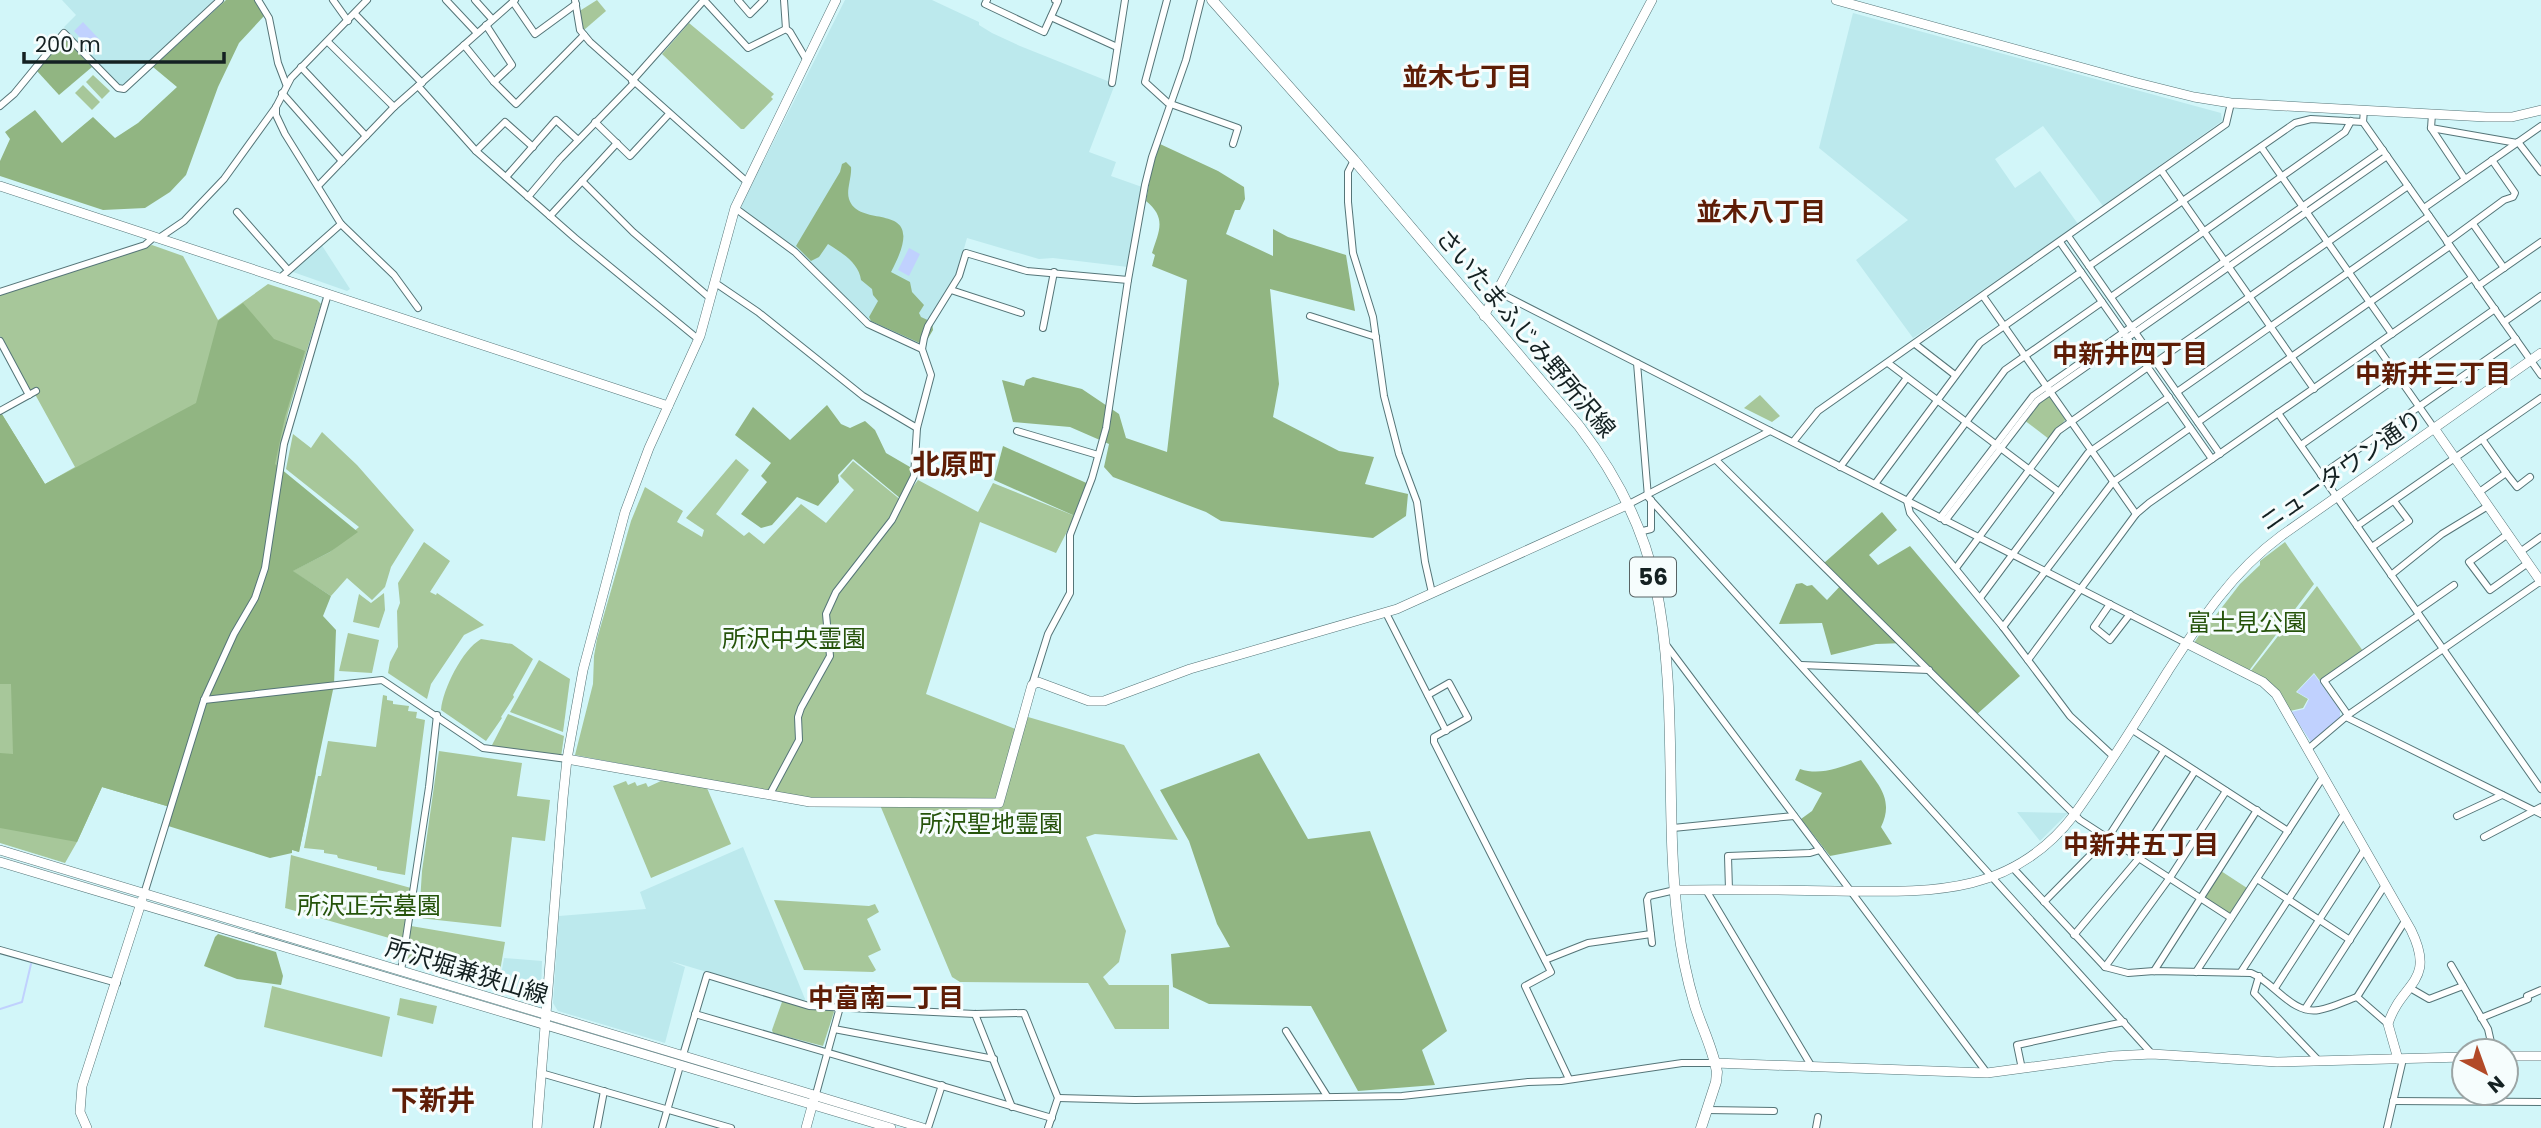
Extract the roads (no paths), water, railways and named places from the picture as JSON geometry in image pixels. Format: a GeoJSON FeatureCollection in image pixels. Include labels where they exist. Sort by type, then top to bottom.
{"type":"FeatureCollection","features":[{"type":"Feature","properties":{"kind":"main road","name":"さいたまふじみ野所沢線"},"geometry":{"type":"LineString","coordinates":[[1212,0],[1354,160],[1579,426],[1600,456],[1639,532],[1655,583],[1663,642],[1677,922],[1688,981],[1715,1063],[1716,1082],[1701,1128]]}},
{"type":"Feature","properties":{"kind":"street"},"geometry":{"type":"LineString","coordinates":[[0,106],[15,94],[64,33],[118,88],[124,89],[220,0]]}},
{"type":"Feature","properties":{"kind":"street"},"geometry":{"type":"LineString","coordinates":[[268,0],[260,3],[269,18],[278,63],[286,84]]}},
{"type":"Feature","properties":{"kind":"street"},"geometry":{"type":"LineString","coordinates":[[333,0],[348,21]]}},
{"type":"Feature","properties":{"kind":"street"},"geometry":{"type":"LineString","coordinates":[[0,292],[145,245],[184,221],[224,179],[276,107],[286,84],[368,0]]}},
{"type":"Feature","properties":{"kind":"street"},"geometry":{"type":"LineString","coordinates":[[446,0],[477,33]]}},
{"type":"Feature","properties":{"kind":"street"},"geometry":{"type":"LineString","coordinates":[[475,0],[492,19]]}},
{"type":"Feature","properties":{"kind":"street"},"geometry":{"type":"LineString","coordinates":[[528,197],[704,0],[748,48],[786,29]]}},
{"type":"Feature","properties":{"kind":"street"},"geometry":{"type":"LineString","coordinates":[[738,0],[750,14],[764,0]]}},
{"type":"Feature","properties":{"kind":"street"},"geometry":{"type":"LineString","coordinates":[[784,0],[786,29],[806,59]]}},
{"type":"Feature","properties":{"kind":"street"},"geometry":{"type":"LineString","coordinates":[[537,1128],[567,758],[588,647],[640,469],[698,340],[735,208],[836,0]]}},
{"type":"Feature","properties":{"kind":"street"},"geometry":{"type":"LineString","coordinates":[[987,0],[985,4],[1044,32],[1058,1],[1055,0]]}},
{"type":"Feature","properties":{"kind":"street"},"geometry":{"type":"LineString","coordinates":[[1112,83],[1125,0]]}},
{"type":"Feature","properties":{"kind":"street"},"geometry":{"type":"LineString","coordinates":[[1167,0],[1145,82],[1172,104],[1238,128],[1233,144]]}},
{"type":"Feature","properties":{"kind":"street"},"geometry":{"type":"LineString","coordinates":[[204,700],[382,680],[483,748],[567,758],[819,802],[999,803],[1048,634],[1070,593],[1070,535],[1092,478],[1106,428],[1145,185],[1152,157],[1172,104],[1201,0]]}},
{"type":"Feature","properties":{"kind":"street"},"geometry":{"type":"LineString","coordinates":[[1485,316],[1652,0]]}},
{"type":"Feature","properties":{"kind":"street"},"geometry":{"type":"LineString","coordinates":[[1836,0],[2134,82],[2231,103],[2500,117],[2541,110]]}},
{"type":"Feature","properties":{"kind":"street"},"geometry":{"type":"LineString","coordinates":[[318,186],[394,107],[511,2],[535,34],[576,2]]}},
{"type":"Feature","properties":{"kind":"street"},"geometry":{"type":"LineString","coordinates":[[576,2],[577,22],[584,36],[747,182]]}},
{"type":"Feature","properties":{"kind":"street"},"geometry":{"type":"LineString","coordinates":[[355,14],[420,84],[476,151],[698,340]]}},
{"type":"Feature","properties":{"kind":"street"},"geometry":{"type":"LineString","coordinates":[[1051,17],[1117,47]]}},
{"type":"Feature","properties":{"kind":"street"},"geometry":{"type":"LineString","coordinates":[[486,25],[512,65],[494,82]]}},
{"type":"Feature","properties":{"kind":"street"},"geometry":{"type":"LineString","coordinates":[[464,45],[516,104],[584,36]]}},
{"type":"Feature","properties":{"kind":"street"},"geometry":{"type":"LineString","coordinates":[[328,42],[394,107]]}},
{"type":"Feature","properties":{"kind":"street"},"geometry":{"type":"LineString","coordinates":[[301,66],[366,136]]}},
{"type":"Feature","properties":{"kind":"street"},"geometry":{"type":"LineString","coordinates":[[282,93],[342,162]]}},
{"type":"Feature","properties":{"kind":"street"},"geometry":{"type":"LineString","coordinates":[[1793,442],[1818,411],[2225,124],[2231,103]]}},
{"type":"Feature","properties":{"kind":"street"},"geometry":{"type":"LineString","coordinates":[[276,107],[276,115],[285,134],[341,223],[394,275],[418,308]]}},
{"type":"Feature","properties":{"kind":"street"},"geometry":{"type":"LineString","coordinates":[[2364,110],[2363,122],[2541,375]]}},
{"type":"Feature","properties":{"kind":"street"},"geometry":{"type":"LineString","coordinates":[[595,122],[630,156],[669,114]]}},
{"type":"Feature","properties":{"kind":"street"},"geometry":{"type":"LineString","coordinates":[[2432,114],[2431,128],[2465,179]]}},
{"type":"Feature","properties":{"kind":"street"},"geometry":{"type":"LineString","coordinates":[[2089,266],[2301,121],[2311,119],[2363,122]]}},
{"type":"Feature","properties":{"kind":"street"},"geometry":{"type":"LineString","coordinates":[[506,177],[556,120],[578,140]]}},
{"type":"Feature","properties":{"kind":"street"},"geometry":{"type":"LineString","coordinates":[[2110,296],[2345,132],[2351,121]]}},
{"type":"Feature","properties":{"kind":"street"},"geometry":{"type":"LineString","coordinates":[[476,151],[505,122],[533,147]]}},
{"type":"Feature","properties":{"kind":"street"},"geometry":{"type":"LineString","coordinates":[[2424,208],[2541,126]]}},
{"type":"Feature","properties":{"kind":"street"},"geometry":{"type":"LineString","coordinates":[[2431,128],[2518,142],[2541,172]]}},
{"type":"Feature","properties":{"kind":"street"},"geometry":{"type":"LineString","coordinates":[[550,216],[617,143]]}},
{"type":"Feature","properties":{"kind":"street"},"geometry":{"type":"LineString","coordinates":[[2261,147],[2392,334]]}},
{"type":"Feature","properties":{"kind":"street"},"geometry":{"type":"LineString","coordinates":[[1942,519],[1997,446],[2048,389],[2385,153]]}},
{"type":"Feature","properties":{"kind":"street"},"geometry":{"type":"LineString","coordinates":[[1354,160],[1348,172],[1353,253],[1373,317],[1384,396],[1399,454],[1418,502],[1425,562],[1432,593]]}},
{"type":"Feature","properties":{"kind":"street"},"geometry":{"type":"LineString","coordinates":[[2198,422],[2513,197],[2515,193],[2492,160]]}},
{"type":"Feature","properties":{"kind":"street"},"geometry":{"type":"LineString","coordinates":[[2161,170],[2314,389]]}},
{"type":"Feature","properties":{"kind":"street"},"geometry":{"type":"LineString","coordinates":[[582,181],[633,232],[710,298]]}},
{"type":"Feature","properties":{"kind":"street"},"geometry":{"type":"LineString","coordinates":[[0,186],[668,406]]}},
{"type":"Feature","properties":{"kind":"street"},"geometry":{"type":"LineString","coordinates":[[2156,362],[2408,186]]}},
{"type":"Feature","properties":{"kind":"street"},"geometry":{"type":"LineString","coordinates":[[735,208],[795,253],[868,324],[922,349]]}},
{"type":"Feature","properties":{"kind":"street"},"geometry":{"type":"LineString","coordinates":[[237,212],[288,270]]}},
{"type":"Feature","properties":{"kind":"street"},"geometry":{"type":"LineString","coordinates":[[2177,392],[2429,216]]}},
{"type":"Feature","properties":{"kind":"street"},"geometry":{"type":"LineString","coordinates":[[280,278],[341,223]]}},
{"type":"Feature","properties":{"kind":"street"},"geometry":{"type":"LineString","coordinates":[[2473,224],[2504,268]]}},
{"type":"Feature","properties":{"kind":"street"},"geometry":{"type":"LineString","coordinates":[[2068,236],[2220,454]]}},
{"type":"Feature","properties":{"kind":"street"},"geometry":{"type":"LineString","coordinates":[[2060,242],[2212,459]]}},
{"type":"Feature","properties":{"kind":"street"},"geometry":{"type":"LineString","coordinates":[[2478,286],[2541,242]]}},
{"type":"Feature","properties":{"kind":"street"},"geometry":{"type":"LineString","coordinates":[[770,794],[799,740],[798,717],[801,708],[830,656],[826,614],[836,592],[892,520],[914,476],[917,428],[931,375],[922,349],[928,326],[951,290],[966,253],[1027,271],[1128,280]]}},
{"type":"Feature","properties":{"kind":"street"},"geometry":{"type":"LineString","coordinates":[[1043,328],[1054,272]]}},
{"type":"Feature","properties":{"kind":"street"},"geometry":{"type":"LineString","coordinates":[[1875,484],[1980,343],[2081,272]]}},
{"type":"Feature","properties":{"kind":"street"},"geometry":{"type":"LineString","coordinates":[[2028,660],[2136,514],[2472,278]]}},
{"type":"Feature","properties":{"kind":"street"},"geometry":{"type":"LineString","coordinates":[[713,282],[758,312],[863,396],[917,428]]}},
{"type":"Feature","properties":{"kind":"street"},"geometry":{"type":"LineString","coordinates":[[951,290],[1021,313]]}},
{"type":"Feature","properties":{"kind":"street"},"geometry":{"type":"LineString","coordinates":[[1497,292],[2270,687],[2280,700],[2418,946],[2421,956],[2418,974],[2388,1024]]}},
{"type":"Feature","properties":{"kind":"street"},"geometry":{"type":"LineString","coordinates":[[87,1128],[80,1112],[82,1086],[117,983],[204,700],[234,635],[255,598],[265,568],[284,444],[328,294]]}},
{"type":"Feature","properties":{"kind":"street"},"geometry":{"type":"LineString","coordinates":[[1983,296],[2136,514]]}},
{"type":"Feature","properties":{"kind":"street"},"geometry":{"type":"LineString","coordinates":[[2504,322],[2541,296]]}},
{"type":"Feature","properties":{"kind":"street"},"geometry":{"type":"LineString","coordinates":[[1907,501],[2005,370],[2102,302]]}},
{"type":"Feature","properties":{"kind":"street"},"geometry":{"type":"LineString","coordinates":[[2301,445],[2495,309]]}},
{"type":"Feature","properties":{"kind":"street"},"geometry":{"type":"LineString","coordinates":[[1310,316],[1376,337]]}},
{"type":"Feature","properties":{"kind":"street"},"geometry":{"type":"LineString","coordinates":[[2321,475],[2516,339]]}},
{"type":"Feature","properties":{"kind":"street"},"geometry":{"type":"LineString","coordinates":[[0,341],[33,393],[0,411]]}},
{"type":"Feature","properties":{"kind":"street"},"geometry":{"type":"LineString","coordinates":[[1915,344],[1955,375]]}},
{"type":"Feature","properties":{"kind":"street"},"geometry":{"type":"LineString","coordinates":[[2308,749],[2347,716],[2541,581],[2376,345]]}},
{"type":"Feature","properties":{"kind":"street","name":"ニュータウン通り"},"geometry":{"type":"LineString","coordinates":[[1675,890],[1934,891],[1992,877],[2012,867],[2046,845],[2074,815],[2219,594],[2242,569],[2275,540],[2541,353]]}},
{"type":"Feature","properties":{"kind":"street"},"geometry":{"type":"LineString","coordinates":[[1637,363],[1651,529],[1639,532]]}},
{"type":"Feature","properties":{"kind":"street"},"geometry":{"type":"LineString","coordinates":[[1888,363],[2059,492]]}},
{"type":"Feature","properties":{"kind":"street"},"geometry":{"type":"LineString","coordinates":[[1956,568],[2058,431],[2148,367]]}},
{"type":"Feature","properties":{"kind":"street"},"geometry":{"type":"LineString","coordinates":[[1840,467],[1906,379]]}},
{"type":"Feature","properties":{"kind":"street"},"geometry":{"type":"LineString","coordinates":[[1980,598],[2092,451],[2169,397]]}},
{"type":"Feature","properties":{"kind":"street"},"geometry":{"type":"LineString","coordinates":[[2357,526],[2541,398]]}},
{"type":"Feature","properties":{"kind":"street"},"geometry":{"type":"LineString","coordinates":[[2278,414],[2541,789]]}},
{"type":"Feature","properties":{"kind":"street"},"geometry":{"type":"LineString","coordinates":[[2003,627],[2113,482],[2190,428]]}},
{"type":"Feature","properties":{"kind":"street"},"geometry":{"type":"LineString","coordinates":[[1017,430],[1098,455]]}},
{"type":"Feature","properties":{"kind":"street"},"geometry":{"type":"LineString","coordinates":[[1032,685],[1042,683],[1089,701],[1104,701],[1202,665],[1386,613],[1649,497],[1770,431]]}},
{"type":"Feature","properties":{"kind":"street"},"geometry":{"type":"LineString","coordinates":[[2482,439],[2517,487],[2530,477]]}},
{"type":"Feature","properties":{"kind":"street"},"geometry":{"type":"LineString","coordinates":[[1716,460],[2074,815],[2231,918]]}},
{"type":"Feature","properties":{"kind":"street"},"geometry":{"type":"LineString","coordinates":[[2478,493],[2506,473]]}},
{"type":"Feature","properties":{"kind":"street"},"geometry":{"type":"LineString","coordinates":[[1649,497],[2152,1054]]}},
{"type":"Feature","properties":{"kind":"street"},"geometry":{"type":"LineString","coordinates":[[1907,501],[1910,513],[2003,627],[2070,716],[2113,756]]}},
{"type":"Feature","properties":{"kind":"street"},"geometry":{"type":"LineString","coordinates":[[2372,547],[2409,521],[2394,501]]}},
{"type":"Feature","properties":{"kind":"street"},"geometry":{"type":"LineString","coordinates":[[2391,575],[2442,534],[2488,506]]}},
{"type":"Feature","properties":{"kind":"street"},"geometry":{"type":"LineString","coordinates":[[2508,534],[2469,562],[2490,590],[2528,564]]}},
{"type":"Feature","properties":{"kind":"street"},"geometry":{"type":"LineString","coordinates":[[2520,552],[2541,537]]}},
{"type":"Feature","properties":{"kind":"street"},"geometry":{"type":"LineString","coordinates":[[2454,585],[2324,681],[2347,716],[2539,811]]}},
{"type":"Feature","properties":{"kind":"street"},"geometry":{"type":"LineString","coordinates":[[2110,604],[2094,628],[2110,640],[2130,614]]}},
{"type":"Feature","properties":{"kind":"street"},"geometry":{"type":"LineString","coordinates":[[1386,613],[1446,731]]}},
{"type":"Feature","properties":{"kind":"street"},"geometry":{"type":"LineString","coordinates":[[1663,642],[1987,1073]]}},
{"type":"Feature","properties":{"kind":"street"},"geometry":{"type":"LineString","coordinates":[[1801,664],[1929,670]]}},
{"type":"Feature","properties":{"kind":"street"},"geometry":{"type":"LineString","coordinates":[[1428,695],[1450,683],[1468,718],[1434,737],[1434,742],[1551,972],[1525,986],[1569,1079]]}},
{"type":"Feature","properties":{"kind":"street"},"geometry":{"type":"LineString","coordinates":[[401,971],[429,787],[436,715]]}},
{"type":"Feature","properties":{"kind":"street"},"geometry":{"type":"LineString","coordinates":[[2131,729],[2288,831]]}},
{"type":"Feature","properties":{"kind":"street"},"geometry":{"type":"LineString","coordinates":[[2044,902],[2107,838],[2164,751]]}},
{"type":"Feature","properties":{"kind":"street"},"geometry":{"type":"LineString","coordinates":[[2074,935],[2139,858],[2196,771]]}},
{"type":"Feature","properties":{"kind":"street"},"geometry":{"type":"LineString","coordinates":[[2196,972],[2323,777]]}},
{"type":"Feature","properties":{"kind":"street"},"geometry":{"type":"LineString","coordinates":[[2105,967],[2169,878],[2226,791]]}},
{"type":"Feature","properties":{"kind":"street"},"geometry":{"type":"LineString","coordinates":[[2457,816],[2502,794]]}},
{"type":"Feature","properties":{"kind":"street"},"geometry":{"type":"LineString","coordinates":[[2154,971],[2257,810]]}},
{"type":"Feature","properties":{"kind":"street"},"geometry":{"type":"LineString","coordinates":[[2484,837],[2539,811]]}},
{"type":"Feature","properties":{"kind":"street"},"geometry":{"type":"LineString","coordinates":[[2241,972],[2344,814]]}},
{"type":"Feature","properties":{"kind":"street"},"geometry":{"type":"LineString","coordinates":[[1673,828],[1794,816]]}},
{"type":"Feature","properties":{"kind":"street"},"geometry":{"type":"LineString","coordinates":[[2275,988],[2365,849]]}},
{"type":"Feature","properties":{"kind":"street","name":"所沢堀兼狭山線"},"geometry":{"type":"LineString","coordinates":[[0,850],[683,1055],[891,1128]]}},
{"type":"Feature","properties":{"kind":"street"},"geometry":{"type":"LineString","coordinates":[[1729,890],[1728,856],[1810,853],[1820,850]]}},
{"type":"Feature","properties":{"kind":"street","name":"所沢堀兼狭山線"},"geometry":{"type":"LineString","coordinates":[[0,862],[680,1066],[925,1128]]}},
{"type":"Feature","properties":{"kind":"street"},"geometry":{"type":"LineString","coordinates":[[2012,867],[2105,967],[2128,973],[2241,972],[2259,976],[2293,1003],[2305,1009],[2323,1009],[2357,997],[2405,921]]}},
{"type":"Feature","properties":{"kind":"street"},"geometry":{"type":"LineString","coordinates":[[2257,879],[2350,940]]}},
{"type":"Feature","properties":{"kind":"street"},"geometry":{"type":"LineString","coordinates":[[2305,1009],[2385,886]]}},
{"type":"Feature","properties":{"kind":"street"},"geometry":{"type":"LineString","coordinates":[[1652,943],[1647,900],[1649,896],[1675,890]]}},
{"type":"Feature","properties":{"kind":"street"},"geometry":{"type":"LineString","coordinates":[[1706,890],[1812,1068]]}},
{"type":"Feature","properties":{"kind":"street"},"geometry":{"type":"LineString","coordinates":[[1545,960],[1588,943],[1651,934]]}},
{"type":"Feature","properties":{"kind":"street"},"geometry":{"type":"LineString","coordinates":[[0,950],[117,983]]}},
{"type":"Feature","properties":{"kind":"street"},"geometry":{"type":"LineString","coordinates":[[2451,965],[2488,1029],[2490,1037]]}},
{"type":"Feature","properties":{"kind":"street"},"geometry":{"type":"LineString","coordinates":[[683,1055],[707,975],[809,1006],[975,1014],[1024,1013],[1058,1098],[1048,1128]]}},
{"type":"Feature","properties":{"kind":"street"},"geometry":{"type":"LineString","coordinates":[[2259,976],[2254,993],[2319,1061]]}},
{"type":"Feature","properties":{"kind":"street"},"geometry":{"type":"LineString","coordinates":[[2410,988],[2429,999],[2463,986]]}},
{"type":"Feature","properties":{"kind":"street"},"geometry":{"type":"LineString","coordinates":[[2481,1018],[2528,999],[2527,996],[2541,990]]}},
{"type":"Feature","properties":{"kind":"street"},"geometry":{"type":"LineString","coordinates":[[2357,997],[2388,1024],[2401,1059],[2387,1128]]}},
{"type":"Feature","properties":{"kind":"street"},"geometry":{"type":"LineString","coordinates":[[806,1128],[841,1007]]}},
{"type":"Feature","properties":{"kind":"street"},"geometry":{"type":"LineString","coordinates":[[695,1014],[1052,1118]]}},
{"type":"Feature","properties":{"kind":"street"},"geometry":{"type":"LineString","coordinates":[[975,1014],[1012,1107]]}},
{"type":"Feature","properties":{"kind":"street"},"geometry":{"type":"LineString","coordinates":[[2022,1069],[2017,1045],[2124,1022]]}},
{"type":"Feature","properties":{"kind":"street"},"geometry":{"type":"LineString","coordinates":[[834,1029],[994,1059]]}},
{"type":"Feature","properties":{"kind":"street"},"geometry":{"type":"LineString","coordinates":[[1286,1031],[1326,1096]]}},
{"type":"Feature","properties":{"kind":"street"},"geometry":{"type":"LineString","coordinates":[[1058,1098],[1135,1100],[1402,1096],[1569,1079],[1682,1063],[1987,1073],[2113,1056],[2152,1054],[2277,1062],[2450,1057]]}},
{"type":"Feature","properties":{"kind":"street"},"geometry":{"type":"LineString","coordinates":[[2520,1056],[2541,1056]]}},
{"type":"Feature","properties":{"kind":"street"},"geometry":{"type":"LineString","coordinates":[[662,1128],[680,1066]]}},
{"type":"Feature","properties":{"kind":"street"},"geometry":{"type":"LineString","coordinates":[[541,1073],[711,1125],[731,1128]]}},
{"type":"Feature","properties":{"kind":"street"},"geometry":{"type":"LineString","coordinates":[[925,1128],[942,1086]]}},
{"type":"Feature","properties":{"kind":"street"},"geometry":{"type":"LineString","coordinates":[[597,1128],[604,1091]]}},
{"type":"Feature","properties":{"kind":"street"},"geometry":{"type":"LineString","coordinates":[[2393,1101],[2541,1102]]}},
{"type":"Feature","properties":{"kind":"street"},"geometry":{"type":"LineString","coordinates":[[1707,1110],[1773,1111]]}},
{"type":"Feature","properties":{"kind":"street"},"geometry":{"type":"LineString","coordinates":[[1816,1128],[1818,1117]]}},
{"type":"Feature","properties":{"kind":"waterway"},"geometry":{"type":"LineString","coordinates":[[0,1009],[22,1002],[31,964]]}},
{"type":"Feature","properties":{"kind":"district","name":"並木七丁目"},"geometry":{"type":"Point","coordinates":[1467,77]}},
{"type":"Feature","properties":{"kind":"district","name":"並木八丁目"},"geometry":{"type":"Point","coordinates":[1761,212]}},
{"type":"Feature","properties":{"kind":"district","name":"中新井四丁目"},"geometry":{"type":"Point","coordinates":[2130,354]}},
{"type":"Feature","properties":{"kind":"district","name":"中新井三丁目"},"geometry":{"type":"Point","coordinates":[2433,374]}},
{"type":"Feature","properties":{"kind":"district","name":"北原町"},"geometry":{"type":"Point","coordinates":[954,464]}},
{"type":"Feature","properties":{"kind":"district","name":"中新井五丁目"},"geometry":{"type":"Point","coordinates":[2141,845]}},
{"type":"Feature","properties":{"kind":"district","name":"中富南一丁目"},"geometry":{"type":"Point","coordinates":[886,998]}},
{"type":"Feature","properties":{"kind":"district","name":"下新井"},"geometry":{"type":"Point","coordinates":[433,1100]}},
{"type":"Feature","properties":{"kind":"park label","name":"富士見公園"},"geometry":{"type":"Point","coordinates":[2247,622]}},
{"type":"Feature","properties":{"kind":"park label","name":"所沢中央霊園"},"geometry":{"type":"Point","coordinates":[794,638]}},
{"type":"Feature","properties":{"kind":"park label","name":"所沢聖地霊園"},"geometry":{"type":"Point","coordinates":[991,823]}},
{"type":"Feature","properties":{"kind":"park label","name":"所沢正宗墓園"},"geometry":{"type":"Point","coordinates":[369,905]}}]}
